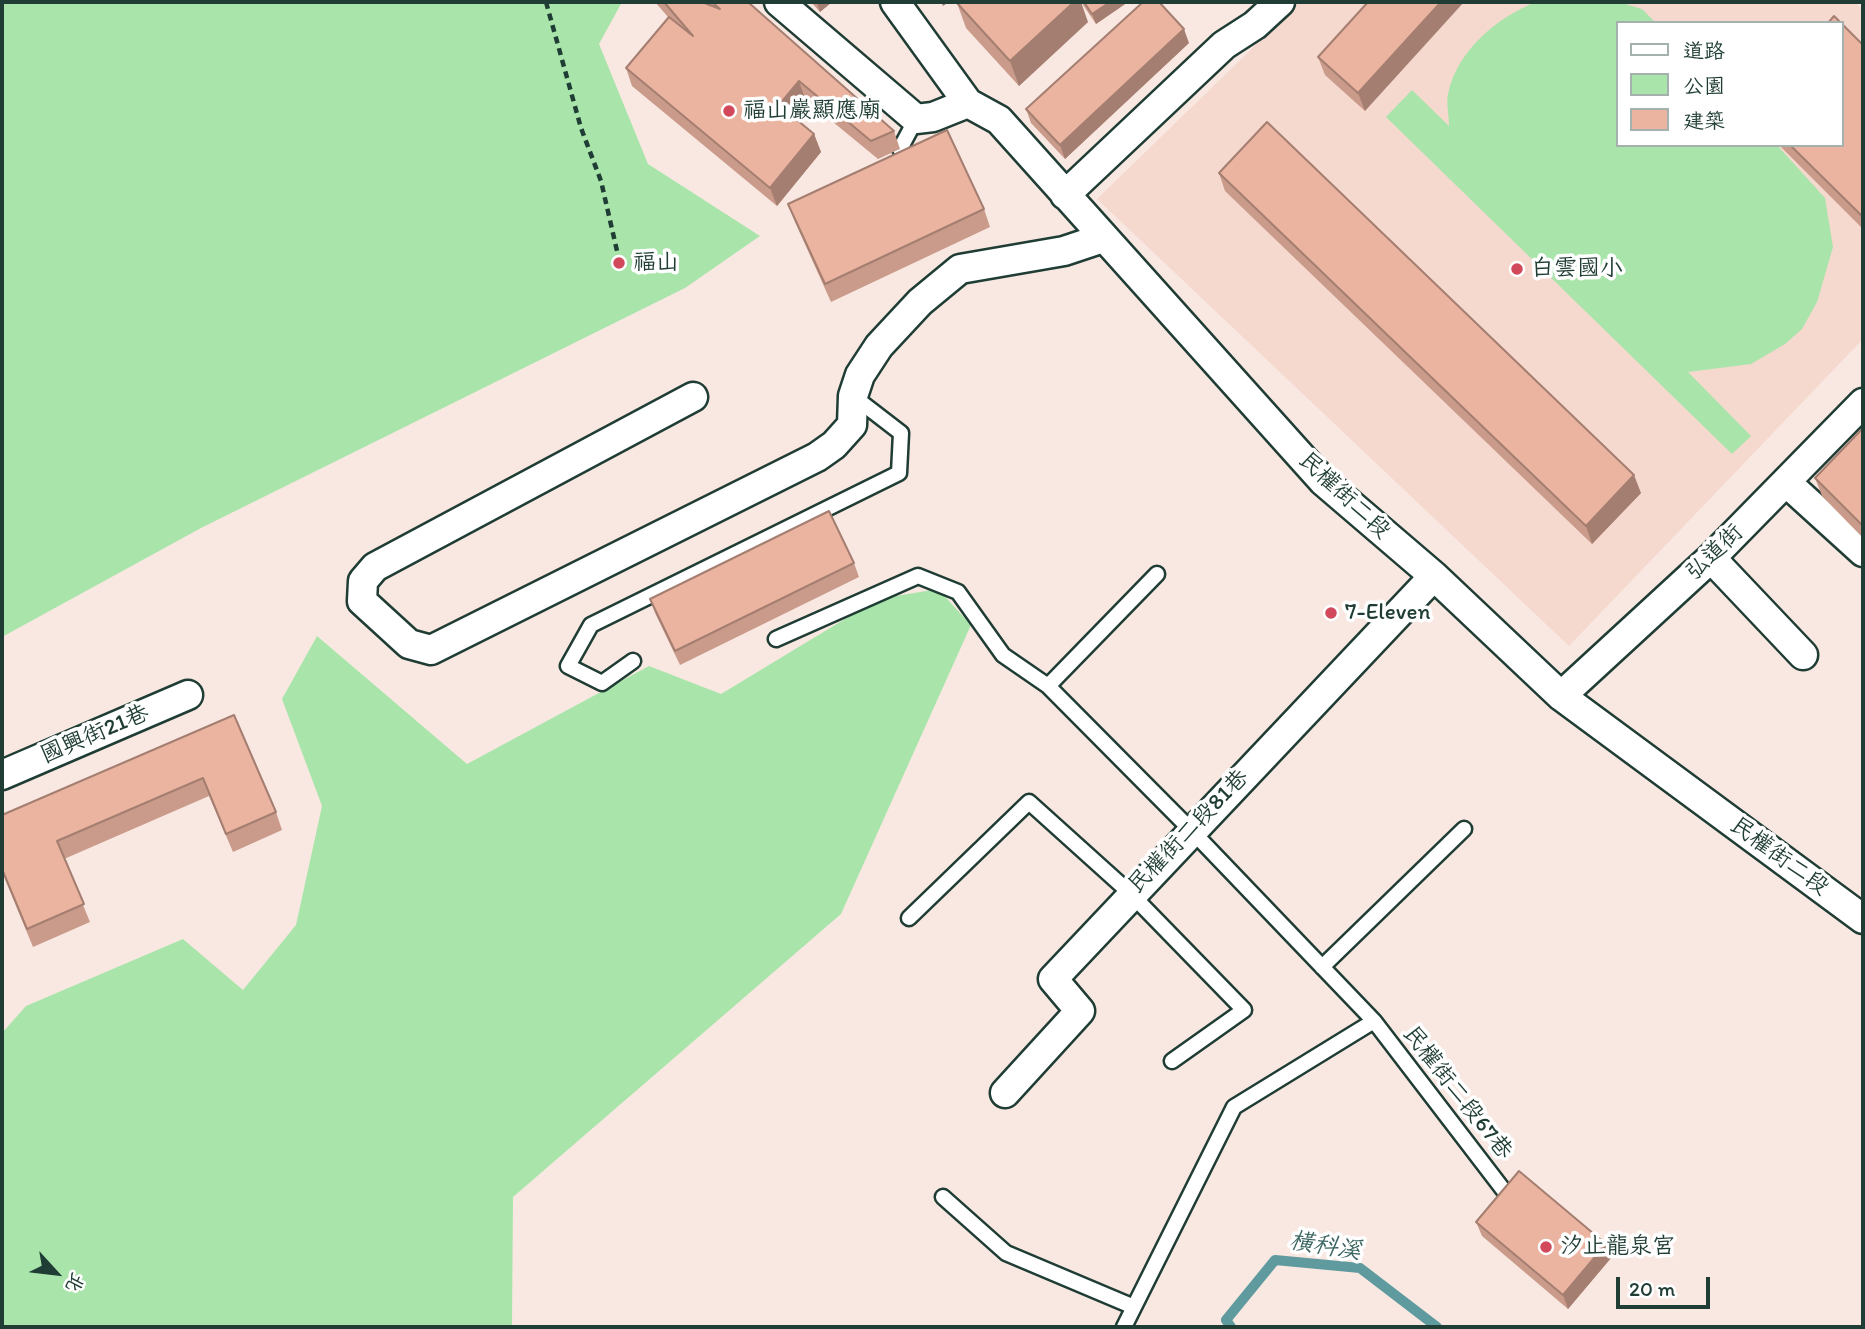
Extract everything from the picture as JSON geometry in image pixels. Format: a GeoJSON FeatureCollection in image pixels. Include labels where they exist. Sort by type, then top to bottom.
{"type":"FeatureCollection","features":[{"type":"Feature","properties":{"kind":"street"},"geometry":{"type":"LineString","coordinates":[[779,2],[916,119],[933,117],[968,103]]}},
{"type":"Feature","properties":{"kind":"street","name":"民權街二段"},"geometry":{"type":"LineString","coordinates":[[895,2],[968,103],[999,120],[1102,238],[1323,481],[1434,576],[1561,696],[1863,919]]}},
{"type":"Feature","properties":{"kind":"street"},"geometry":{"type":"LineString","coordinates":[[1065,195],[1224,45],[1255,25],[1280,2]]}},
{"type":"Feature","properties":{"kind":"street"},"geometry":{"type":"LineString","coordinates":[[693,397],[376,567],[363,581],[362,601],[409,644],[431,650],[817,457],[834,445],[852,425],[853,396],[860,375],[879,346],[920,302],[960,269],[1064,251],[1102,238]]}},
{"type":"Feature","properties":{"kind":"street","name":"弘道街"},"geometry":{"type":"LineString","coordinates":[[1561,696],[1711,558],[1863,403]]}},
{"type":"Feature","properties":{"kind":"street"},"geometry":{"type":"LineString","coordinates":[[1787,482],[1863,552]]}},
{"type":"Feature","properties":{"kind":"street"},"geometry":{"type":"LineString","coordinates":[[1711,558],[1803,655]]}},
{"type":"Feature","properties":{"kind":"street","name":"民權街二段81巷"},"geometry":{"type":"LineString","coordinates":[[1005,1093],[1080,1011],[1053,979],[1130,893],[1434,576]]}},
{"type":"Feature","properties":{"kind":"street","name":"國興街21巷"},"geometry":{"type":"LineString","coordinates":[[2,775],[188,695]]}},
{"type":"Feature","properties":{"kind":"lane"},"geometry":{"type":"LineString","coordinates":[[900,149],[916,119]]}},
{"type":"Feature","properties":{"kind":"lane"},"geometry":{"type":"LineString","coordinates":[[633,661],[602,682],[568,666],[591,625],[898,473],[901,433],[853,396]]}},
{"type":"Feature","properties":{"kind":"lane"},"geometry":{"type":"LineString","coordinates":[[1048,687],[1157,575]]}},
{"type":"Feature","properties":{"kind":"lane","name":"民權街二段67巷"},"geometry":{"type":"LineString","coordinates":[[776,639],[918,576],[958,592],[1003,654],[1048,687],[1191,830],[1374,1021],[1505,1192]]}},
{"type":"Feature","properties":{"kind":"lane"},"geometry":{"type":"LineString","coordinates":[[908,918],[1030,802],[1130,893],[1244,1010],[1172,1060]]}},
{"type":"Feature","properties":{"kind":"lane"},"geometry":{"type":"LineString","coordinates":[[1322,967],[1464,829]]}},
{"type":"Feature","properties":{"kind":"lane"},"geometry":{"type":"LineString","coordinates":[[1125,1327],[1234,1107],[1374,1021]]}},
{"type":"Feature","properties":{"kind":"lane"},"geometry":{"type":"LineString","coordinates":[[943,1197],[1006,1253],[1135,1307]]}},
{"type":"Feature","properties":{"kind":"path"},"geometry":{"type":"LineString","coordinates":[[546,2],[580,128],[601,181],[621,264]]}},
{"type":"Feature","properties":{"kind":"shaded area","name":"白雲國小"},"geometry":{"type":"Polygon","coordinates":[[[1300,2],[1855,2],[1863,10],[1863,339],[1569,646],[1097,199],[1300,2]]]}},
{"type":"Feature","properties":{"kind":"green space"},"geometry":{"type":"Polygon","coordinates":[[[2,2],[622,2],[599,44],[648,164],[760,236],[685,288],[201,528],[2,637],[2,2]]]}},
{"type":"Feature","properties":{"kind":"green space"},"geometry":{"type":"Polygon","coordinates":[[[1536,2],[1619,2],[1642,9],[1654,21],[1616,21],[1616,147],[1779,147],[1825,198],[1833,247],[1817,302],[1802,329],[1785,344],[1751,364],[1688,372],[1751,436],[1732,454],[1386,117],[1412,90],[1449,126],[1448,94],[1460,63],[1481,37],[1522,8],[1536,2]]]}},
{"type":"Feature","properties":{"kind":"green space"},"geometry":{"type":"Polygon","coordinates":[[[938,589],[971,625],[841,914],[513,1197],[512,1327],[2,1327],[2,1033],[26,1006],[183,939],[243,990],[296,925],[322,806],[282,699],[317,636],[467,764],[649,666],[721,694],[878,599],[938,589]]]}},
{"type":"Feature","properties":{"kind":"building","name":"福山巖顯應廟"},"geometry":{"type":"Polygon","coordinates":[[[664,2],[702,2],[720,9],[712,2],[748,2],[894,131],[871,141],[799,81],[779,105],[814,134],[770,188],[626,68],[669,17],[693,36],[664,2]]]}},
{"type":"Feature","properties":{"kind":"building"},"geometry":{"type":"Polygon","coordinates":[[[958,2],[1074,2],[1010,61],[958,2]]]}},
{"type":"Feature","properties":{"kind":"building"},"geometry":{"type":"Polygon","coordinates":[[[1084,2],[1110,2],[1092,14],[1084,2]]]}},
{"type":"Feature","properties":{"kind":"building"},"geometry":{"type":"Polygon","coordinates":[[[1143,2],[1159,2],[1184,29],[1060,145],[1026,109],[1143,2]]]}},
{"type":"Feature","properties":{"kind":"building"},"geometry":{"type":"Polygon","coordinates":[[[1368,2],[1441,2],[1358,93],[1318,57],[1368,2]]]}},
{"type":"Feature","properties":{"kind":"building"},"geometry":{"type":"Polygon","coordinates":[[[1844,26],[1863,45],[1863,217],[1792,147],[1844,147],[1844,26]]]}},
{"type":"Feature","properties":{"kind":"building"},"geometry":{"type":"Polygon","coordinates":[[[1267,122],[1634,475],[1586,526],[1219,173],[1267,122]]]}},
{"type":"Feature","properties":{"kind":"building"},"geometry":{"type":"Polygon","coordinates":[[[947,130],[984,209],[825,284],[788,204],[947,130]]]}},
{"type":"Feature","properties":{"kind":"building"},"geometry":{"type":"Polygon","coordinates":[[[1863,428],[1863,526],[1815,478],[1863,428]]]}},
{"type":"Feature","properties":{"kind":"building"},"geometry":{"type":"Polygon","coordinates":[[[829,511],[854,563],[675,651],[650,599],[829,511]]]}},
{"type":"Feature","properties":{"kind":"building"},"geometry":{"type":"Polygon","coordinates":[[[234,715],[276,812],[226,834],[203,778],[57,841],[84,904],[27,929],[2,869],[2,815],[234,715]]]}},
{"type":"Feature","properties":{"kind":"building","name":"汐止龍泉宮"},"geometry":{"type":"Polygon","coordinates":[[[1519,1171],[1606,1244],[1563,1295],[1476,1222],[1519,1171]]]}},
{"type":"Feature","properties":{"kind":"waterway","name":"橫科溪"},"geometry":{"type":"LineString","coordinates":[[1231,1327],[1226,1320],[1275,1260],[1360,1268],[1437,1327]]}},
{"type":"Feature","properties":{"kind":"place","name":"福山巖顯應廟"},"geometry":{"type":"Point","coordinates":[729,111]}},
{"type":"Feature","properties":{"kind":"place","name":"福山"},"geometry":{"type":"Point","coordinates":[619,263]}},
{"type":"Feature","properties":{"kind":"place","name":"白雲國小"},"geometry":{"type":"Point","coordinates":[1517,269]}},
{"type":"Feature","properties":{"kind":"place","name":"7-Eleven"},"geometry":{"type":"Point","coordinates":[1331,613]}},
{"type":"Feature","properties":{"kind":"place","name":"汐止龍泉宮"},"geometry":{"type":"Point","coordinates":[1546,1247]}}]}
